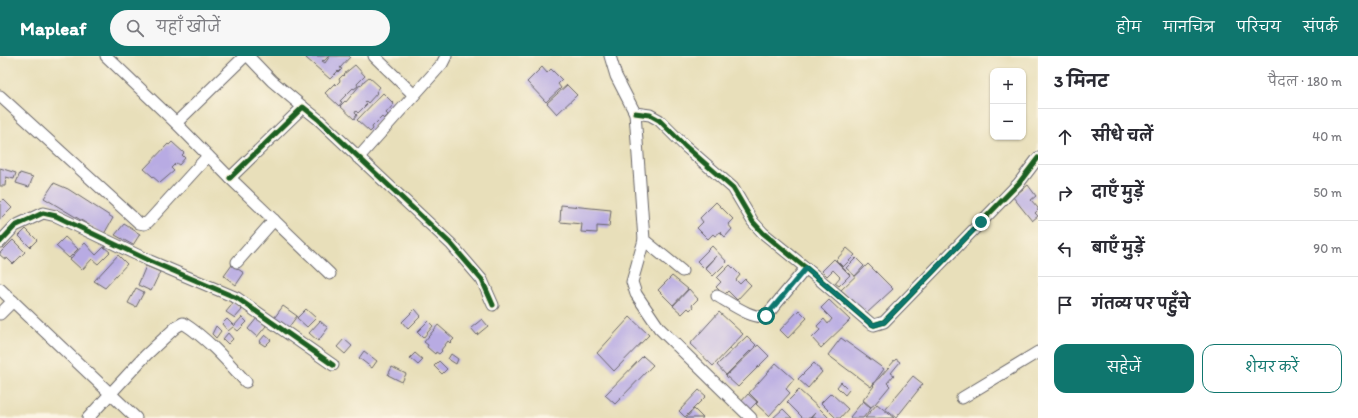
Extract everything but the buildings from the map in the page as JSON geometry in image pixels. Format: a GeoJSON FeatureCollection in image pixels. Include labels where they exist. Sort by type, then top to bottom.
{"type":"FeatureCollection","features":[{"type":"Feature","properties":{"kind":"street"},"geometry":{"type":"LineString","coordinates":[[106,56],[330,274]]}},
{"type":"Feature","properties":{"kind":"street"},"geometry":{"type":"LineString","coordinates":[[176,123],[246,56],[272,81],[318,119],[451,244],[482,280],[493,305]]}},
{"type":"Feature","properties":{"kind":"street"},"geometry":{"type":"LineString","coordinates":[[374,56],[414,95]]}},
{"type":"Feature","properties":{"kind":"street"},"geometry":{"type":"LineString","coordinates":[[358,158],[444,60],[434,56]]}},
{"type":"Feature","properties":{"kind":"street"},"geometry":{"type":"LineString","coordinates":[[610,56],[616,76],[635,114],[644,240],[632,282],[636,294],[659,328],[751,418]]}},
{"type":"Feature","properties":{"kind":"street"},"geometry":{"type":"LineString","coordinates":[[0,96],[139,223],[144,224],[148,222],[208,156]]}},
{"type":"Feature","properties":{"kind":"street"},"geometry":{"type":"LineString","coordinates":[[230,178],[303,107]]}},
{"type":"Feature","properties":{"kind":"street"},"geometry":{"type":"LineString","coordinates":[[635,114],[650,115],[659,120],[685,146],[732,188],[746,212],[763,233],[874,325],[884,322],[1019,183],[1038,158]]}},
{"type":"Feature","properties":{"kind":"street"},"geometry":{"type":"LineString","coordinates":[[0,242],[15,226],[43,213],[56,216],[150,261],[237,298],[333,365]]}},
{"type":"Feature","properties":{"kind":"street"},"geometry":{"type":"LineString","coordinates":[[237,262],[274,220]]}},
{"type":"Feature","properties":{"kind":"street"},"geometry":{"type":"LineString","coordinates":[[644,240],[682,271]]}},
{"type":"Feature","properties":{"kind":"street"},"geometry":{"type":"LineString","coordinates":[[717,296],[754,316],[766,316],[806,268]]}},
{"type":"Feature","properties":{"kind":"street"},"geometry":{"type":"LineString","coordinates":[[0,289],[136,418]]}},
{"type":"Feature","properties":{"kind":"street"},"geometry":{"type":"LineString","coordinates":[[0,314],[13,301]]}},
{"type":"Feature","properties":{"kind":"street"},"geometry":{"type":"LineString","coordinates":[[88,418],[151,350],[176,327],[184,323],[202,336],[246,382]]}},
{"type":"Feature","properties":{"kind":"street"},"geometry":{"type":"LineString","coordinates":[[962,398],[1038,352]]}},
{"type":"Feature","properties":{"kind":"cycle path"},"geometry":{"type":"LineString","coordinates":[[230,178],[303,107],[318,119],[451,244],[482,280],[493,305]]}},
{"type":"Feature","properties":{"kind":"cycle path"},"geometry":{"type":"LineString","coordinates":[[635,113],[650,115],[659,120],[685,146],[733,188],[753,222],[763,233],[874,325],[884,322],[1019,183],[1038,158]]}},
{"type":"Feature","properties":{"kind":"cycle path"},"geometry":{"type":"LineString","coordinates":[[0,242],[15,226],[43,213],[56,216],[150,261],[237,298],[333,365]]}},
{"type":"Feature","properties":{"kind":"route"},"geometry":{"type":"LineString","coordinates":[[766,316],[806,268],[870,323],[874,325],[884,322],[981,222]]}}]}
